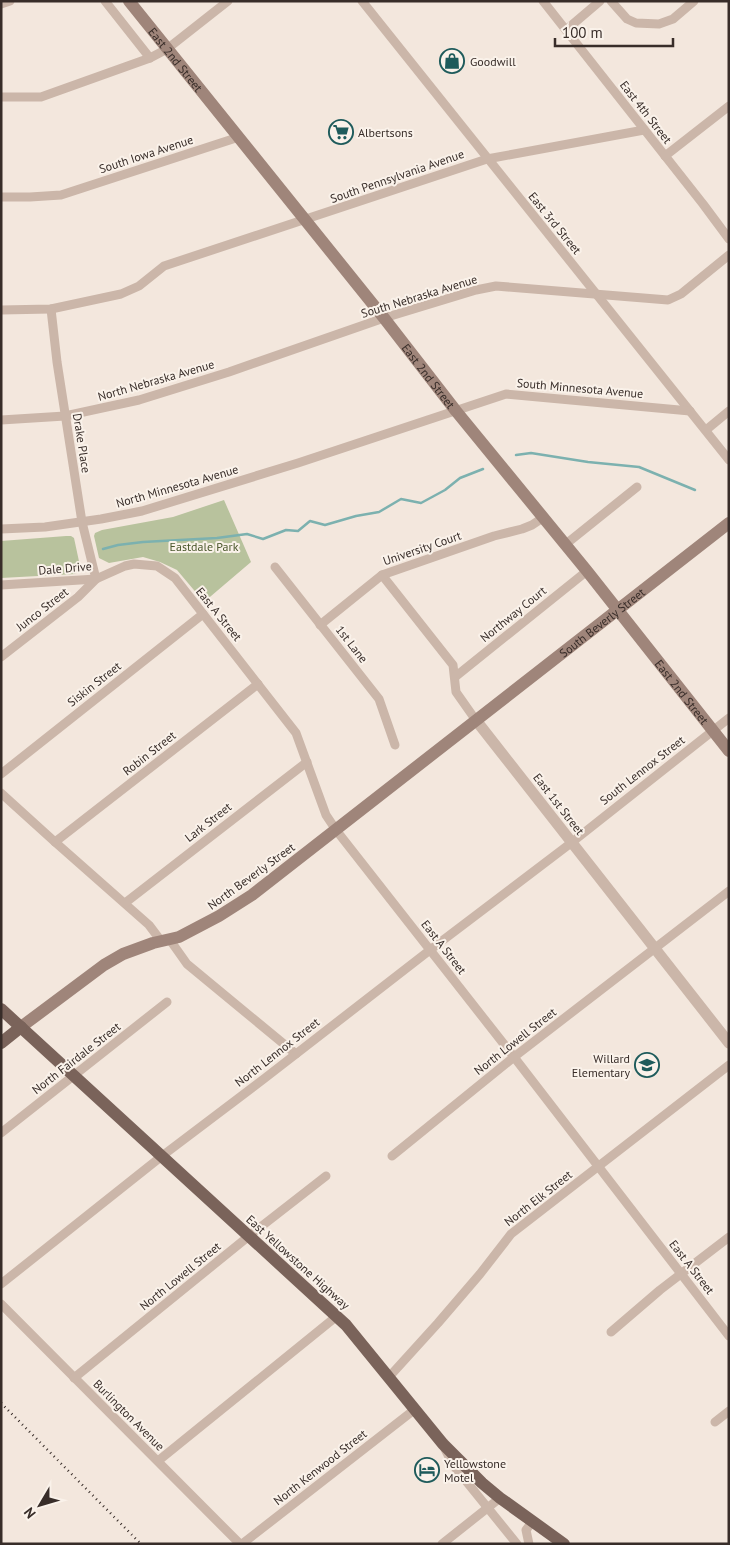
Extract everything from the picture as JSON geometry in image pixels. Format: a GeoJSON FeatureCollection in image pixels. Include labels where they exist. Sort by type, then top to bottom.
{"type":"FeatureCollection","features":[{"type":"Feature","properties":{"kind":"main road","name":"East 2nd Street"},"geometry":{"type":"LineString","coordinates":[[129,2],[384,318],[456,411],[566,544],[729,750]]}},
{"type":"Feature","properties":{"kind":"main road","name":"South Beverly Street"},"geometry":{"type":"LineString","coordinates":[[475,719],[729,523]]}},
{"type":"Feature","properties":{"kind":"main road","name":"North Beverly Street"},"geometry":{"type":"LineString","coordinates":[[1,1043],[104,965],[124,954],[200,927],[235,906],[336,830],[475,719]]}},
{"type":"Feature","properties":{"kind":"main road","name":"East Yellowstone Highway"},"geometry":{"type":"LineString","coordinates":[[1,1010],[337,1316],[355,1335],[443,1444],[482,1483],[564,1544]]}},
{"type":"Feature","properties":{"kind":"street"},"geometry":{"type":"LineString","coordinates":[[1,4],[10,1]]}},
{"type":"Feature","properties":{"kind":"street"},"geometry":{"type":"LineString","coordinates":[[105,1],[150,58]]}},
{"type":"Feature","properties":{"kind":"street"},"geometry":{"type":"LineString","coordinates":[[1,97],[41,97],[150,58],[168,49],[228,1]]}},
{"type":"Feature","properties":{"kind":"street","name":"East 3rd Street"},"geometry":{"type":"LineString","coordinates":[[362,1],[729,460]]}},
{"type":"Feature","properties":{"kind":"street","name":"East 4th Street"},"geometry":{"type":"LineString","coordinates":[[544,1],[729,239]]}},
{"type":"Feature","properties":{"kind":"street"},"geometry":{"type":"LineString","coordinates":[[566,30],[600,1]]}},
{"type":"Feature","properties":{"kind":"street"},"geometry":{"type":"LineString","coordinates":[[611,1],[626,20],[636,23],[659,24],[673,19],[694,1]]}},
{"type":"Feature","properties":{"kind":"street"},"geometry":{"type":"LineString","coordinates":[[665,156],[729,106]]}},
{"type":"Feature","properties":{"kind":"street","name":"South Pennsylvania Avenue"},"geometry":{"type":"LineString","coordinates":[[51,309],[121,294],[139,286],[164,266],[487,159],[644,130]]}},
{"type":"Feature","properties":{"kind":"street","name":"South Iowa Avenue"},"geometry":{"type":"LineString","coordinates":[[1,197],[60,195],[239,137]]}},
{"type":"Feature","properties":{"kind":"street","name":"South Nebraska Avenue"},"geometry":{"type":"LineString","coordinates":[[229,372],[384,318],[476,290],[496,286],[668,300],[681,294],[729,255]]}},
{"type":"Feature","properties":{"kind":"street"},"geometry":{"type":"LineString","coordinates":[[1,310],[51,309]]}},
{"type":"Feature","properties":{"kind":"street","name":"Drake Place"},"geometry":{"type":"LineString","coordinates":[[51,309],[57,362],[82,522],[96,579]]}},
{"type":"Feature","properties":{"kind":"street","name":"North Nebraska Avenue"},"geometry":{"type":"LineString","coordinates":[[1,420],[65,416],[139,400],[229,372]]}},
{"type":"Feature","properties":{"kind":"street","name":"South Minnesota Avenue"},"geometry":{"type":"LineString","coordinates":[[298,463],[506,394],[690,411]]}},
{"type":"Feature","properties":{"kind":"street"},"geometry":{"type":"LineString","coordinates":[[706,430],[729,411]]}},
{"type":"Feature","properties":{"kind":"street","name":"North Minnesota Avenue"},"geometry":{"type":"LineString","coordinates":[[1,529],[45,527],[142,511],[298,463]]}},
{"type":"Feature","properties":{"kind":"street"},"geometry":{"type":"LineString","coordinates":[[566,544],[637,487]]}},
{"type":"Feature","properties":{"kind":"street","name":"University Court"},"geometry":{"type":"LineString","coordinates":[[320,625],[382,575],[494,536],[522,529],[544,517]]}},
{"type":"Feature","properties":{"kind":"street","name":"Dale Drive"},"geometry":{"type":"LineString","coordinates":[[1,585],[96,579],[134,564],[157,566]]}},
{"type":"Feature","properties":{"kind":"street","name":"East A Street"},"geometry":{"type":"LineString","coordinates":[[157,566],[175,578],[296,733],[326,815],[336,830],[729,1336]]}},
{"type":"Feature","properties":{"kind":"street","name":"1st Lane"},"geometry":{"type":"LineString","coordinates":[[275,567],[379,699],[395,745]]}},
{"type":"Feature","properties":{"kind":"street","name":"Northway Court"},"geometry":{"type":"LineString","coordinates":[[455,677],[587,571]]}},
{"type":"Feature","properties":{"kind":"street","name":"East 1st Street"},"geometry":{"type":"LineString","coordinates":[[382,575],[453,665],[456,692],[475,719],[729,1043]]}},
{"type":"Feature","properties":{"kind":"street","name":"Junco Street"},"geometry":{"type":"LineString","coordinates":[[1,657],[78,597],[96,579]]}},
{"type":"Feature","properties":{"kind":"street","name":"Siskin Street"},"geometry":{"type":"LineString","coordinates":[[1,774],[203,614]]}},
{"type":"Feature","properties":{"kind":"street","name":"Robin Street"},"geometry":{"type":"LineString","coordinates":[[55,842],[258,684]]}},
{"type":"Feature","properties":{"kind":"street","name":"South Lennox Street"},"geometry":{"type":"LineString","coordinates":[[571,842],[729,718]]}},
{"type":"Feature","properties":{"kind":"street","name":"Lark Street"},"geometry":{"type":"LineString","coordinates":[[125,903],[306,762]]}},
{"type":"Feature","properties":{"kind":"street"},"geometry":{"type":"LineString","coordinates":[[1,793],[150,925],[187,964],[296,1054]]}},
{"type":"Feature","properties":{"kind":"street","name":"North Lennox Street"},"geometry":{"type":"LineString","coordinates":[[1,1284],[162,1156],[571,842]]}},
{"type":"Feature","properties":{"kind":"street","name":"North Lowell Street"},"geometry":{"type":"LineString","coordinates":[[392,1156],[514,1057],[729,891]]}},
{"type":"Feature","properties":{"kind":"street","name":"North Fairdale Street"},"geometry":{"type":"LineString","coordinates":[[1,1133],[167,1002]]}},
{"type":"Feature","properties":{"kind":"street","name":"North Elk Street"},"geometry":{"type":"LineString","coordinates":[[389,1377],[480,1274],[511,1234],[729,1065]]}},
{"type":"Feature","properties":{"kind":"street","name":"North Lowell Street"},"geometry":{"type":"LineString","coordinates":[[74,1378],[326,1176]]}},
{"type":"Feature","properties":{"kind":"street"},"geometry":{"type":"LineString","coordinates":[[611,1332],[681,1273],[729,1237]]}},
{"type":"Feature","properties":{"kind":"street","name":"Burlington Avenue"},"geometry":{"type":"LineString","coordinates":[[1,1304],[241,1544]]}},
{"type":"Feature","properties":{"kind":"street"},"geometry":{"type":"LineString","coordinates":[[158,1461],[337,1316]]}},
{"type":"Feature","properties":{"kind":"street","name":"North Kenwood Street"},"geometry":{"type":"LineString","coordinates":[[241,1544],[414,1410]]}},
{"type":"Feature","properties":{"kind":"street"},"geometry":{"type":"LineString","coordinates":[[715,1422],[729,1412]]}},
{"type":"Feature","properties":{"kind":"street"},"geometry":{"type":"LineString","coordinates":[[443,1444],[453,1465],[517,1544]]}},
{"type":"Feature","properties":{"kind":"street"},"geometry":{"type":"LineString","coordinates":[[442,1544],[500,1498]]}},
{"type":"Feature","properties":{"kind":"street"},"geometry":{"type":"LineString","coordinates":[[529,1544],[526,1530],[532,1522]]}},
{"type":"Feature","properties":{"kind":"green space","name":"Eastdale Park"},"geometry":{"type":"Polygon","coordinates":[[[224,500],[251,562],[204,602],[177,570],[160,562],[143,557],[109,563],[99,558],[95,533],[102,530],[173,517],[224,500]]]}},
{"type":"Feature","properties":{"kind":"green space"},"geometry":{"type":"Polygon","coordinates":[[[71,536],[74,538],[80,566],[75,574],[1,578],[1,541],[71,536]]]}},
{"type":"Feature","properties":{"kind":"waterway"},"geometry":{"type":"LineString","coordinates":[[516,455],[531,453],[588,462],[639,467],[695,490]]}},
{"type":"Feature","properties":{"kind":"waterway"},"geometry":{"type":"LineString","coordinates":[[103,549],[143,542],[217,538],[247,534],[263,539],[286,530],[298,531],[310,521],[325,525],[379,512],[401,499],[421,503],[445,490],[460,478],[483,469]]}},
{"type":"Feature","properties":{"kind":"railway"},"geometry":{"type":"LineString","coordinates":[[1,1403],[141,1544]]}},
{"type":"Feature","properties":{"kind":"place","name":"Goodwill"},"geometry":{"type":"Point","coordinates":[452,61]}},
{"type":"Feature","properties":{"kind":"place","name":"Albertsons"},"geometry":{"type":"Point","coordinates":[341,132]}},
{"type":"Feature","properties":{"kind":"place","name":"Willard Elementary"},"geometry":{"type":"Point","coordinates":[647,1065]}},
{"type":"Feature","properties":{"kind":"place","name":"Yellowstone Motel"},"geometry":{"type":"Point","coordinates":[427,1470]}}]}
